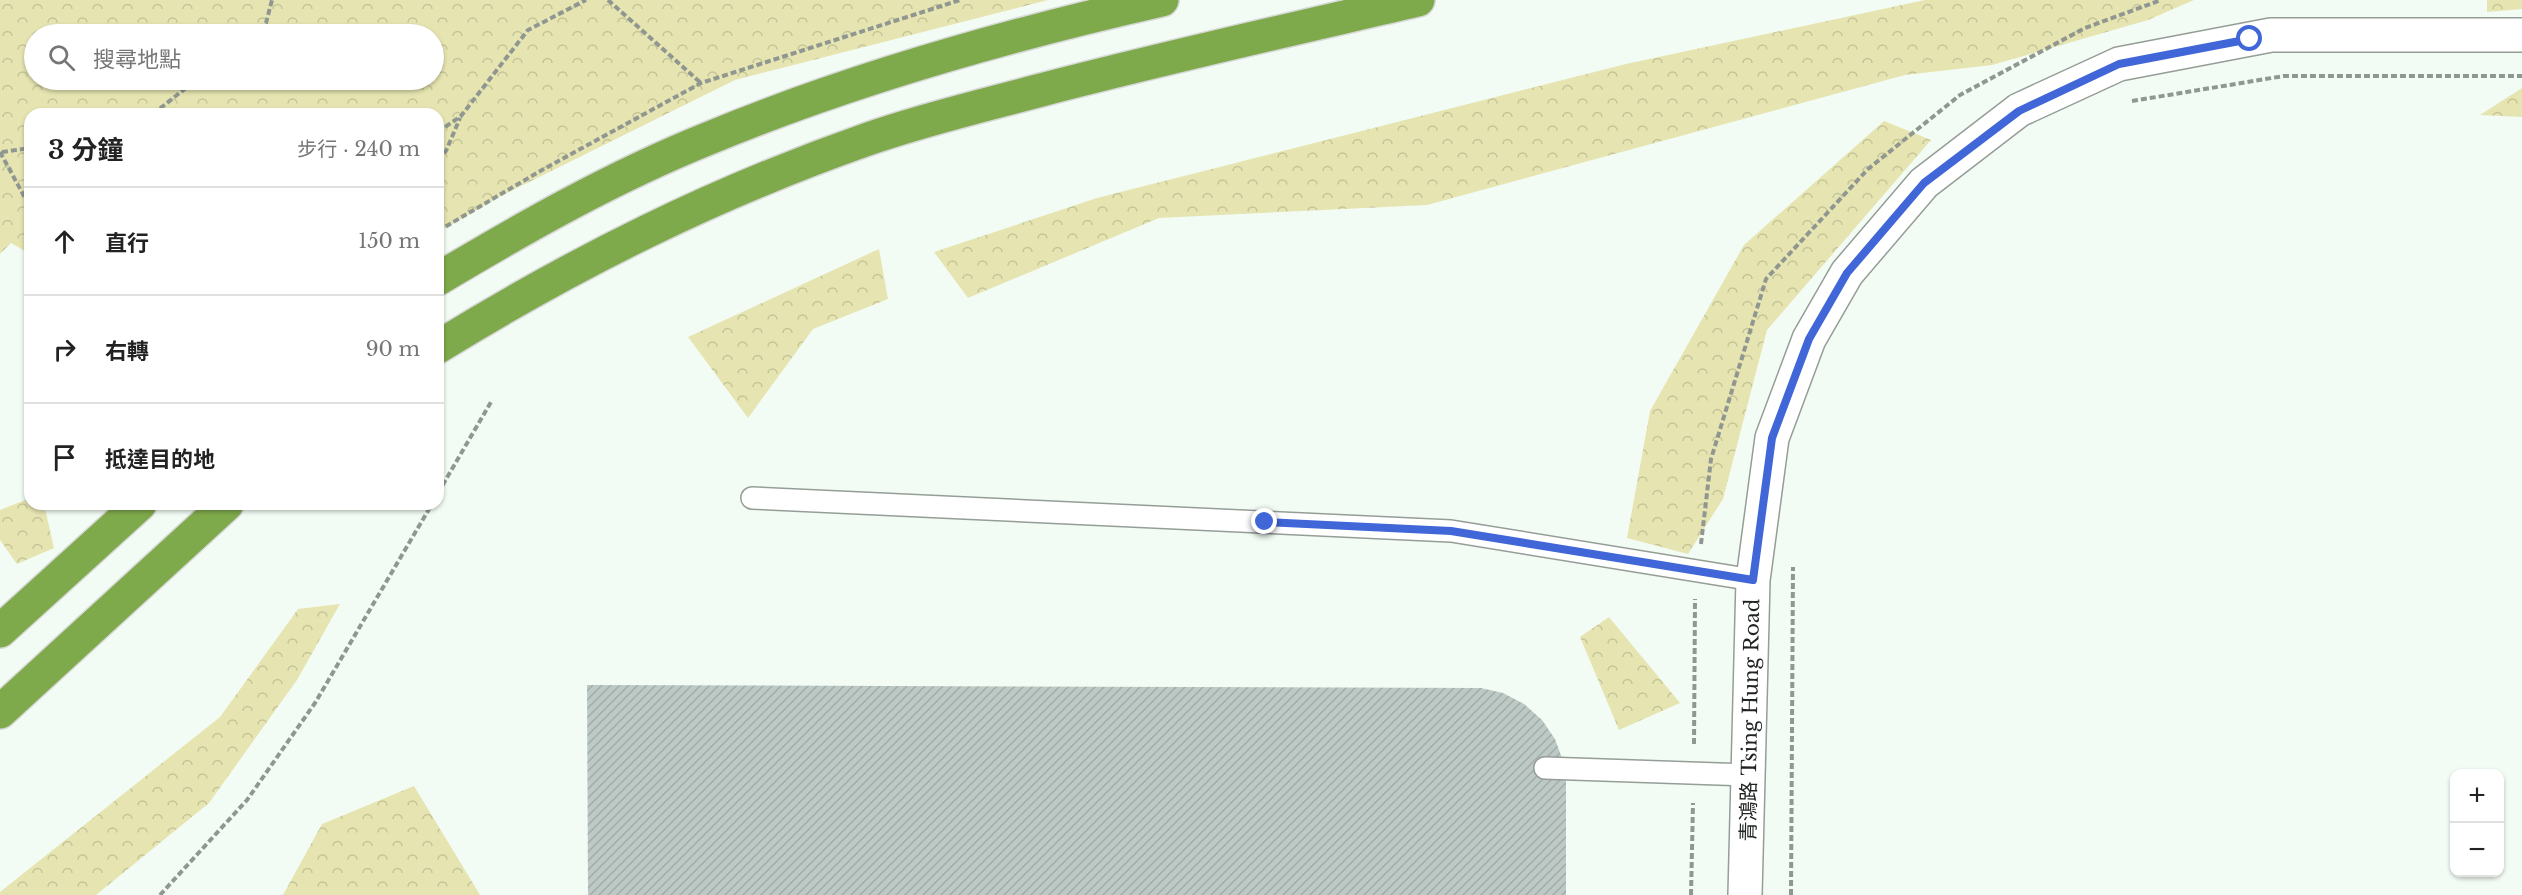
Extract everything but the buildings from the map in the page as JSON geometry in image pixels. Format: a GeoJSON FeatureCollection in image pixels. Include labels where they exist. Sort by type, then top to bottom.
{"type":"FeatureCollection","features":[{"type":"Feature","properties":{"kind":"highway"},"geometry":{"type":"LineString","coordinates":[[444,275],[499,242],[601,187],[707,139],[866,79],[972,48],[1162,0]]}},
{"type":"Feature","properties":{"kind":"highway"},"geometry":{"type":"LineString","coordinates":[[444,343],[518,298],[622,242],[790,167],[870,138],[961,111],[1090,78],[1418,0]]}},
{"type":"Feature","properties":{"kind":"highway"},"geometry":{"type":"LineString","coordinates":[[0,631],[133,510]]}},
{"type":"Feature","properties":{"kind":"highway"},"geometry":{"type":"LineString","coordinates":[[0,712],[220,510]]}},
{"type":"Feature","properties":{"kind":"street","name":"青鴻路 Tsing Hung Road"},"geometry":{"type":"LineString","coordinates":[[1745,895],[1753,580],[1772,438],[1809,339],[1847,273],[1924,183],[2019,111],[2119,64],[2271,34],[2522,35]]}},
{"type":"Feature","properties":{"kind":"lane"},"geometry":{"type":"LineString","coordinates":[[752,498],[1451,531],[1753,580]]}},
{"type":"Feature","properties":{"kind":"lane"},"geometry":{"type":"LineString","coordinates":[[1545,768],[1749,775]]}},
{"type":"Feature","properties":{"kind":"path"},"geometry":{"type":"LineString","coordinates":[[265,24],[272,0]]}},
{"type":"Feature","properties":{"kind":"path"},"geometry":{"type":"LineString","coordinates":[[444,153],[461,116],[528,30],[586,0]]}},
{"type":"Feature","properties":{"kind":"path"},"geometry":{"type":"LineString","coordinates":[[608,0],[701,83]]}},
{"type":"Feature","properties":{"kind":"path"},"geometry":{"type":"LineString","coordinates":[[444,227],[542,170],[701,83],[960,0]]}},
{"type":"Feature","properties":{"kind":"path"},"geometry":{"type":"LineString","coordinates":[[2130,101],[2284,76],[2522,76]]}},
{"type":"Feature","properties":{"kind":"path"},"geometry":{"type":"LineString","coordinates":[[161,108],[183,90]]}},
{"type":"Feature","properties":{"kind":"path"},"geometry":{"type":"LineString","coordinates":[[444,128],[461,116]]}},
{"type":"Feature","properties":{"kind":"path"},"geometry":{"type":"LineString","coordinates":[[24,149],[1,152],[24,196]]}},
{"type":"Feature","properties":{"kind":"path"},"geometry":{"type":"LineString","coordinates":[[444,483],[491,402]]}},
{"type":"Feature","properties":{"kind":"path"},"geometry":{"type":"LineString","coordinates":[[160,895],[247,800],[315,703],[428,510]]}},
{"type":"Feature","properties":{"kind":"path"},"geometry":{"type":"LineString","coordinates":[[1791,895],[1793,565]]}},
{"type":"Feature","properties":{"kind":"green space"},"geometry":{"type":"Polygon","coordinates":[[[0,0],[1048,0],[735,80],[501,196],[444,229],[444,108],[24,108],[24,251],[11,243],[0,254],[0,0]]]}},
{"type":"Feature","properties":{"kind":"green space"},"geometry":{"type":"Polygon","coordinates":[[[1925,0],[2194,0],[2148,20],[1992,65],[1905,75],[1427,205],[1159,218],[968,298],[934,252],[1097,198],[1626,64],[1925,0]]]}},
{"type":"Feature","properties":{"kind":"green space"},"geometry":{"type":"Polygon","coordinates":[[[2487,0],[2522,0],[2522,9],[2487,12],[2487,0]]]}},
{"type":"Feature","properties":{"kind":"green space"},"geometry":{"type":"Polygon","coordinates":[[[2522,88],[2522,117],[2480,115],[2522,88]]]}},
{"type":"Feature","properties":{"kind":"green space"},"geometry":{"type":"Polygon","coordinates":[[[1884,121],[1931,140],[1767,330],[1723,499],[1688,554],[1627,538],[1650,411],[1744,245],[1884,121]]]}},
{"type":"Feature","properties":{"kind":"green space"},"geometry":{"type":"Polygon","coordinates":[[[879,249],[888,299],[813,329],[748,418],[688,337],[879,249]]]}},
{"type":"Feature","properties":{"kind":"green space"},"geometry":{"type":"Polygon","coordinates":[[[24,500],[24,510],[45,510],[54,548],[17,564],[0,540],[0,510],[24,500]]]}},
{"type":"Feature","properties":{"kind":"green space"},"geometry":{"type":"Polygon","coordinates":[[[340,604],[297,680],[209,803],[96,895],[0,895],[0,892],[220,717],[298,609],[340,604]]]}},
{"type":"Feature","properties":{"kind":"green space"},"geometry":{"type":"Polygon","coordinates":[[[1609,617],[1680,703],[1619,730],[1580,637],[1609,617]]]}},
{"type":"Feature","properties":{"kind":"green space"},"geometry":{"type":"Polygon","coordinates":[[[414,786],[480,895],[283,895],[322,824],[414,786]]]}},
{"type":"Feature","properties":{"kind":"route"},"geometry":{"type":"LineString","coordinates":[[1265,522],[1451,531],[1598,553],[1753,580],[1772,438],[1809,339],[1847,273],[1924,183],[2019,111],[2119,64],[2250,39]]}}]}
